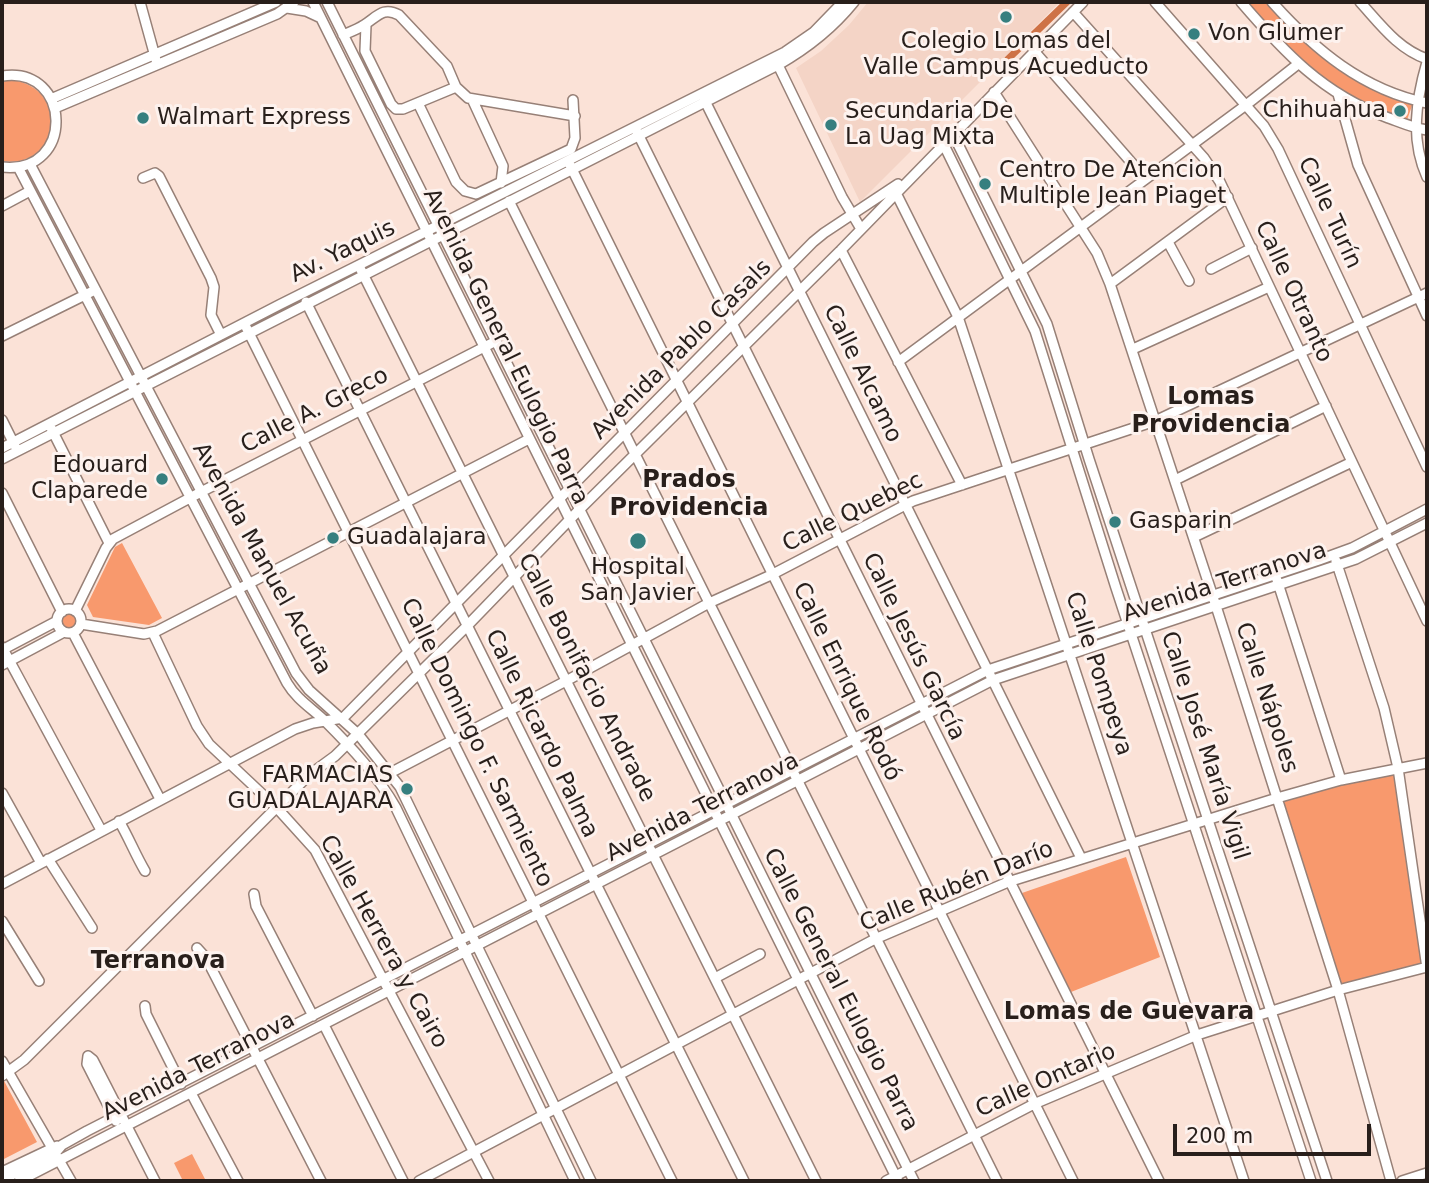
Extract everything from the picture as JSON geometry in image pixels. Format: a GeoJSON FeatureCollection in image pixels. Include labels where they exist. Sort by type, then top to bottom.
{"type":"FeatureCollection","features":[{"type":"Feature","properties":{"kind":"street"},"geometry":{"type":"LineString","coordinates":[[140,2],[158,65]]}},
{"type":"Feature","properties":{"kind":"street"},"geometry":{"type":"LineString","coordinates":[[53,103],[276,2]]}},
{"type":"Feature","properties":{"kind":"street","name":"Avenida General Eulogio Parra"},"geometry":{"type":"LineString","coordinates":[[313,2],[718,822]]}},
{"type":"Feature","properties":{"kind":"street","name":"Avenida General Eulogio Parra"},"geometry":{"type":"LineString","coordinates":[[327,2],[731,815]]}},
{"type":"Feature","properties":{"kind":"street"},"geometry":{"type":"LineString","coordinates":[[775,62],[831,16],[843,2]]}},
{"type":"Feature","properties":{"kind":"street"},"geometry":{"type":"LineString","coordinates":[[429,236],[775,62],[820,37],[854,2]]}},
{"type":"Feature","properties":{"kind":"street","name":"Avenida Pablo Casals"},"geometry":{"type":"LineString","coordinates":[[5,1074],[24,1060],[309,775],[358,734],[841,250],[895,190],[1083,2]]}},
{"type":"Feature","properties":{"kind":"street","name":"Calle Turín"},"geometry":{"type":"LineString","coordinates":[[1155,2],[1264,126],[1278,149],[1427,467]]}},
{"type":"Feature","properties":{"kind":"street"},"geometry":{"type":"LineString","coordinates":[[1241,2],[1280,48],[1338,94],[1381,115],[1422,129]]}},
{"type":"Feature","properties":{"kind":"street"},"geometry":{"type":"LineString","coordinates":[[1272,2],[1311,42],[1353,74],[1375,87],[1422,102]]}},
{"type":"Feature","properties":{"kind":"street"},"geometry":{"type":"LineString","coordinates":[[1360,2],[1395,40],[1427,60],[1419,157],[1427,177]]}},
{"type":"Feature","properties":{"kind":"street"},"geometry":{"type":"LineString","coordinates":[[53,103],[158,65],[277,14],[290,5],[321,18]]}},
{"type":"Feature","properties":{"kind":"street"},"geometry":{"type":"LineString","coordinates":[[344,37],[365,26],[379,13],[386,11],[400,15],[447,66],[461,94],[473,101],[575,116]]}},
{"type":"Feature","properties":{"kind":"street","name":"Calle Otranto"},"geometry":{"type":"LineString","coordinates":[[1073,12],[1191,144],[1211,168],[1228,197],[1427,621]]}},
{"type":"Feature","properties":{"kind":"street"},"geometry":{"type":"LineString","coordinates":[[365,26],[365,51],[391,104],[400,109],[456,87]]}},
{"type":"Feature","properties":{"kind":"street"},"geometry":{"type":"LineString","coordinates":[[1034,51],[1145,178]]}},
{"type":"Feature","properties":{"kind":"street"},"geometry":{"type":"LineString","coordinates":[[775,62],[861,229]]}},
{"type":"Feature","properties":{"kind":"street"},"geometry":{"type":"LineString","coordinates":[[898,362],[1298,64]]}},
{"type":"Feature","properties":{"kind":"street"},"geometry":{"type":"LineString","coordinates":[[2,75],[16,75],[33,80],[53,103],[57,124],[53,140],[44,154],[30,164],[2,167]]}},
{"type":"Feature","properties":{"kind":"street","name":"Calle Nápoles"},"geometry":{"type":"LineString","coordinates":[[994,92],[1081,226],[1111,284],[1338,990],[1391,1181]]}},
{"type":"Feature","properties":{"kind":"street"},"geometry":{"type":"LineString","coordinates":[[1338,94],[1357,164],[1423,295],[1427,316]]}},
{"type":"Feature","properties":{"kind":"street","name":"Calle Alcamo"},"geometry":{"type":"LineString","coordinates":[[704,98],[1081,859]]}},
{"type":"Feature","properties":{"kind":"street"},"geometry":{"type":"LineString","coordinates":[[418,103],[461,187],[476,194],[571,149],[575,138],[573,100]]}},
{"type":"Feature","properties":{"kind":"street"},"geometry":{"type":"LineString","coordinates":[[473,101],[503,166],[513,173],[521,174]]}},
{"type":"Feature","properties":{"kind":"street"},"geometry":{"type":"LineString","coordinates":[[370,118],[382,112]]}},
{"type":"Feature","properties":{"kind":"street","name":"Calle Jesús García"},"geometry":{"type":"LineString","coordinates":[[637,132],[1158,1181]]}},
{"type":"Feature","properties":{"kind":"street","name":"Calle José María Vigil"},"geometry":{"type":"LineString","coordinates":[[953,134],[1047,324],[1327,1181]]}},
{"type":"Feature","properties":{"kind":"street","name":"Calle José María Vigil"},"geometry":{"type":"LineString","coordinates":[[943,144],[1035,331],[1131,634],[1311,1181]]}},
{"type":"Feature","properties":{"kind":"street","name":"Avenida Manuel Acuña"},"geometry":{"type":"LineString","coordinates":[[30,164],[302,682],[358,734],[390,773],[411,807],[591,1181]]}},
{"type":"Feature","properties":{"kind":"street"},"geometry":{"type":"LineString","coordinates":[[501,183],[503,166]]}},
{"type":"Feature","properties":{"kind":"street"},"geometry":{"type":"LineString","coordinates":[[441,230],[509,201],[570,166]]}},
{"type":"Feature","properties":{"kind":"street","name":"Calle Enrique Rodó"},"geometry":{"type":"LineString","coordinates":[[570,166],[1073,1181]]}},
{"type":"Feature","properties":{"kind":"street","name":"Avenida Manuel Acuña"},"geometry":{"type":"LineString","coordinates":[[18,167],[292,691],[347,744],[389,796],[575,1181]]}},
{"type":"Feature","properties":{"kind":"street"},"geometry":{"type":"LineString","coordinates":[[143,178],[155,173],[159,176],[211,278],[214,287],[211,315],[221,335]]}},
{"type":"Feature","properties":{"kind":"street","name":"Avenida Pablo Casals"},"geometry":{"type":"LineString","coordinates":[[343,718],[824,233],[895,190]]}},
{"type":"Feature","properties":{"kind":"street","name":"Calle Pompeya"},"geometry":{"type":"LineString","coordinates":[[895,190],[958,317],[1244,1181]]}},
{"type":"Feature","properties":{"kind":"street"},"geometry":{"type":"LineString","coordinates":[[2,206],[30,191]]}},
{"type":"Feature","properties":{"kind":"street"},"geometry":{"type":"LineString","coordinates":[[1111,284],[1228,197]]}},
{"type":"Feature","properties":{"kind":"street"},"geometry":{"type":"LineString","coordinates":[[509,201],[997,1181]]}},
{"type":"Feature","properties":{"kind":"street","name":"Av. Yaquis"},"geometry":{"type":"LineString","coordinates":[[142,381],[221,335],[306,302],[362,270],[396,258],[429,236]]}},
{"type":"Feature","properties":{"kind":"street","name":"Av. Yaquis"},"geometry":{"type":"LineString","coordinates":[[51,428],[429,236]]}},
{"type":"Feature","properties":{"kind":"street"},"geometry":{"type":"LineString","coordinates":[[1168,242],[1189,281]]}},
{"type":"Feature","properties":{"kind":"street"},"geometry":{"type":"LineString","coordinates":[[1211,269],[1252,248]]}},
{"type":"Feature","properties":{"kind":"street"},"geometry":{"type":"LineString","coordinates":[[841,250],[962,485]]}},
{"type":"Feature","properties":{"kind":"street","name":"Calle Bonifacio Andrade"},"geometry":{"type":"LineString","coordinates":[[362,270],[816,1181]]}},
{"type":"Feature","properties":{"kind":"street"},"geometry":{"type":"LineString","coordinates":[[1133,349],[1269,287]]}},
{"type":"Feature","properties":{"kind":"street"},"geometry":{"type":"LineString","coordinates":[[2,336],[95,290]]}},
{"type":"Feature","properties":{"kind":"street","name":"Calle Quebec"},"geometry":{"type":"LineString","coordinates":[[390,773],[709,603],[771,575],[906,505],[1155,421],[1423,295]]}},
{"type":"Feature","properties":{"kind":"street","name":"Calle Ricardo Palma"},"geometry":{"type":"LineString","coordinates":[[306,302],[744,1181]]}},
{"type":"Feature","properties":{"kind":"street","name":"Calle Domingo F. Sarmiento"},"geometry":{"type":"LineString","coordinates":[[247,327],[672,1181]]}},
{"type":"Feature","properties":{"kind":"street","name":"Calle A. Greco"},"geometry":{"type":"LineString","coordinates":[[109,543],[191,497],[496,341]]}},
{"type":"Feature","properties":{"kind":"street","name":"Av. Yaquis"},"geometry":{"type":"LineString","coordinates":[[51,428],[82,407],[131,387]]}},
{"type":"Feature","properties":{"kind":"street"},"geometry":{"type":"LineString","coordinates":[[1175,480],[1326,406]]}},
{"type":"Feature","properties":{"kind":"street"},"geometry":{"type":"LineString","coordinates":[[2,420],[7,449],[51,428],[109,543],[75,611]]}},
{"type":"Feature","properties":{"kind":"street"},"geometry":{"type":"LineString","coordinates":[[6,663],[81,624],[153,633],[529,439]]}},
{"type":"Feature","properties":{"kind":"street"},"geometry":{"type":"LineString","coordinates":[[1194,537],[1352,462]]}},
{"type":"Feature","properties":{"kind":"street"},"geometry":{"type":"LineString","coordinates":[[2,493],[62,612]]}},
{"type":"Feature","properties":{"kind":"street","name":"Avenida Terranova"},"geometry":{"type":"LineString","coordinates":[[2,1180],[117,1116],[988,670],[1335,554],[1427,509]]}},
{"type":"Feature","properties":{"kind":"street","name":"Avenida Terranova"},"geometry":{"type":"LineString","coordinates":[[2,1172],[123,1127],[478,947],[993,680],[1338,566],[1427,523]]}},
{"type":"Feature","properties":{"kind":"street"},"geometry":{"type":"LineString","coordinates":[[1335,554],[1384,708],[1398,768],[1427,967]]}},
{"type":"Feature","properties":{"kind":"street"},"geometry":{"type":"LineString","coordinates":[[1275,575],[1341,780]]}},
{"type":"Feature","properties":{"kind":"street"},"geometry":{"type":"LineString","coordinates":[[81,624],[80,616],[68,609],[62,612],[57,621],[2,649],[6,663],[102,830]]}},
{"type":"Feature","properties":{"kind":"street"},"geometry":{"type":"LineString","coordinates":[[57,621],[58,627],[68,633],[160,799]]}},
{"type":"Feature","properties":{"kind":"street","name":"Calle Herrera y Cairo"},"geometry":{"type":"LineString","coordinates":[[153,633],[202,735],[315,850],[489,1181]]}},
{"type":"Feature","properties":{"kind":"street"},"geometry":{"type":"LineString","coordinates":[[2,884],[295,729],[324,720],[343,718]]}},
{"type":"Feature","properties":{"kind":"street","name":"Calle Rubén Darío"},"geometry":{"type":"LineString","coordinates":[[419,1181],[875,939],[939,911],[1009,882],[1193,822],[1341,780],[1427,763]]}},
{"type":"Feature","properties":{"kind":"street"},"geometry":{"type":"LineString","coordinates":[[2,793],[59,872],[92,928]]}},
{"type":"Feature","properties":{"kind":"street","name":"Calle General Eulogio Parra"},"geometry":{"type":"LineString","coordinates":[[731,815],[914,1181]]}},
{"type":"Feature","properties":{"kind":"street"},"geometry":{"type":"LineString","coordinates":[[117,822],[145,871]]}},
{"type":"Feature","properties":{"kind":"street","name":"Calle General Eulogio Parra"},"geometry":{"type":"LineString","coordinates":[[718,822],[893,1180]]}},
{"type":"Feature","properties":{"kind":"street"},"geometry":{"type":"LineString","coordinates":[[294,972],[257,906],[254,894],[262,903],[315,1015]]}},
{"type":"Feature","properties":{"kind":"street"},"geometry":{"type":"LineString","coordinates":[[2,921],[39,981]]}},
{"type":"Feature","properties":{"kind":"street"},"geometry":{"type":"LineString","coordinates":[[250,1048],[197,948],[206,958],[256,1060],[321,1181]]}},
{"type":"Feature","properties":{"kind":"street"},"geometry":{"type":"LineString","coordinates":[[715,978],[760,954]]}},
{"type":"Feature","properties":{"kind":"street","name":"Calle Ontario"},"geometry":{"type":"LineString","coordinates":[[893,1180],[1034,1104],[1197,1035],[1338,990],[1427,967]]}},
{"type":"Feature","properties":{"kind":"street"},"geometry":{"type":"LineString","coordinates":[[174,1065],[151,1012],[145,1006],[146,1014],[183,1083]]}},
{"type":"Feature","properties":{"kind":"street"},"geometry":{"type":"LineString","coordinates":[[324,1025],[403,1181]]}},
{"type":"Feature","properties":{"kind":"street"},"geometry":{"type":"LineString","coordinates":[[2,1061],[5,1074],[58,1151],[71,1181]]}},
{"type":"Feature","properties":{"kind":"street"},"geometry":{"type":"LineString","coordinates":[[102,1085],[155,1181]]}},
{"type":"Feature","properties":{"kind":"street"},"geometry":{"type":"LineString","coordinates":[[191,1093],[238,1181]]}},
{"type":"Feature","properties":{"kind":"street","name":"Avenida Terranova"},"geometry":{"type":"LineString","coordinates":[[19,1181],[58,1151]]}},
{"type":"Feature","properties":{"kind":"street"},"geometry":{"type":"LineString","coordinates":[[1402,1181],[1427,1173]]}},
{"type":"Feature","properties":{"kind":"shaded area"},"geometry":{"type":"Polygon","coordinates":[[[868,2],[1060,2],[860,202],[796,68],[821,51],[849,25],[868,2]]]}},
{"type":"Feature","properties":{"kind":"shaded area"},"geometry":{"type":"Polygon","coordinates":[[[1246,2],[1270,2],[1319,51],[1413,103],[1407,120],[1366,105],[1303,65],[1246,2]]]}},
{"type":"Feature","properties":{"kind":"shaded area"},"geometry":{"type":"Polygon","coordinates":[[[13,80],[32,87],[44,98],[50,112],[51,128],[46,142],[36,154],[21,161],[2,161],[2,81],[13,80]]]}},
{"type":"Feature","properties":{"kind":"shaded area"},"geometry":{"type":"Polygon","coordinates":[[[122,543],[162,618],[149,625],[93,617],[87,605],[115,547],[122,543]]]}},
{"type":"Feature","properties":{"kind":"shaded area"},"geometry":{"type":"Polygon","coordinates":[[[69,613],[75,616],[78,622],[75,628],[69,631],[63,628],[60,622],[63,616],[69,613]]]}},
{"type":"Feature","properties":{"kind":"shaded area"},"geometry":{"type":"Polygon","coordinates":[[[1396,772],[1424,965],[1338,987],[1281,799],[1396,772]]]}},
{"type":"Feature","properties":{"kind":"shaded area"},"geometry":{"type":"Polygon","coordinates":[[[1126,857],[1160,957],[1071,992],[1022,893],[1126,857]]]}},
{"type":"Feature","properties":{"kind":"shaded area"},"geometry":{"type":"Polygon","coordinates":[[[2,1080],[37,1142],[2,1160],[2,1080]]]}},
{"type":"Feature","properties":{"kind":"shaded area"},"geometry":{"type":"Polygon","coordinates":[[[192,1154],[206,1181],[183,1181],[174,1163],[192,1154]]]}},
{"type":"Feature","properties":{"kind":"waterway"},"geometry":{"type":"LineString","coordinates":[[1008,59],[1067,2]]}},
{"type":"Feature","properties":{"kind":"place","name":"Colegio Lomas del Valle Campus Acueducto"},"geometry":{"type":"Point","coordinates":[1006,17]}},
{"type":"Feature","properties":{"kind":"place","name":"Von Glumer"},"geometry":{"type":"Point","coordinates":[1194,34]}},
{"type":"Feature","properties":{"kind":"place","name":"Chihuahua"},"geometry":{"type":"Point","coordinates":[1400,111]}},
{"type":"Feature","properties":{"kind":"place","name":"Walmart Express"},"geometry":{"type":"Point","coordinates":[143,118]}},
{"type":"Feature","properties":{"kind":"place","name":"Secundaria De La Uag Mixta"},"geometry":{"type":"Point","coordinates":[831,125]}},
{"type":"Feature","properties":{"kind":"place","name":"Centro De Atencion Multiple Jean Piaget"},"geometry":{"type":"Point","coordinates":[985,184]}},
{"type":"Feature","properties":{"kind":"place","name":"Edouard Claparede"},"geometry":{"type":"Point","coordinates":[162,479]}},
{"type":"Feature","properties":{"kind":"place","name":"Gasparin"},"geometry":{"type":"Point","coordinates":[1115,522]}},
{"type":"Feature","properties":{"kind":"place","name":"Guadalajara"},"geometry":{"type":"Point","coordinates":[333,538]}},
{"type":"Feature","properties":{"kind":"place","name":"Hospital San Javier"},"geometry":{"type":"Point","coordinates":[638,541]}},
{"type":"Feature","properties":{"kind":"place","name":"FARMACIAS GUADALAJARA"},"geometry":{"type":"Point","coordinates":[407,789]}},
{"type":"Feature","properties":{"kind":"district","name":"Lomas Providencia"},"geometry":{"type":"Point","coordinates":[1211,412]}},
{"type":"Feature","properties":{"kind":"district","name":"Prados Providencia"},"geometry":{"type":"Point","coordinates":[689,495]}},
{"type":"Feature","properties":{"kind":"district","name":"Terranova"},"geometry":{"type":"Point","coordinates":[158,962]}},
{"type":"Feature","properties":{"kind":"district","name":"Lomas de Guevara"},"geometry":{"type":"Point","coordinates":[1129,1013]}}]}
